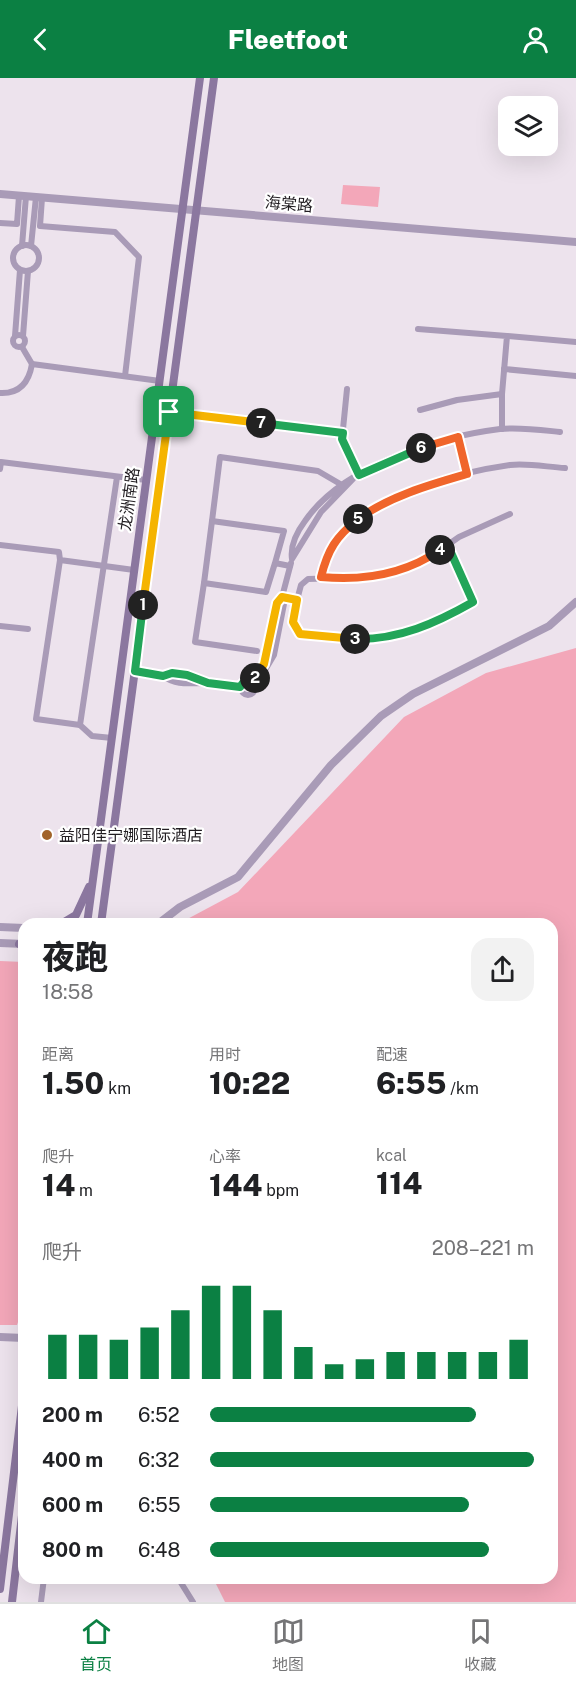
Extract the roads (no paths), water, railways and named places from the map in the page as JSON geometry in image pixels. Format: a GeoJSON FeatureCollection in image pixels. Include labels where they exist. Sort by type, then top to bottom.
{"type":"FeatureCollection","features":[{"type":"Feature","properties":{"kind":"main road","name":"龙洲南路"},"geometry":{"type":"LineString","coordinates":[[88,918],[200,78]]}},
{"type":"Feature","properties":{"kind":"main road","name":"龙洲南路"},"geometry":{"type":"LineString","coordinates":[[102,918],[214,78]]}},
{"type":"Feature","properties":{"kind":"main road"},"geometry":{"type":"LineString","coordinates":[[70,918],[75,915],[85,899],[94,870]]}},
{"type":"Feature","properties":{"kind":"main road"},"geometry":{"type":"LineString","coordinates":[[0,1589],[18,1439]]}},
{"type":"Feature","properties":{"kind":"main road"},"geometry":{"type":"LineString","coordinates":[[12,1602],[18,1550]]}},
{"type":"Feature","properties":{"kind":"street","name":"海棠路"},"geometry":{"type":"LineString","coordinates":[[0,194],[576,242]]}},
{"type":"Feature","properties":{"kind":"street"},"geometry":{"type":"LineString","coordinates":[[22,196],[20,225],[22,246]]}},
{"type":"Feature","properties":{"kind":"street"},"geometry":{"type":"LineString","coordinates":[[31,246],[39,197]]}},
{"type":"Feature","properties":{"kind":"street"},"geometry":{"type":"LineString","coordinates":[[0,223],[115,232],[140,257],[125,376]]}},
{"type":"Feature","properties":{"kind":"street"},"geometry":{"type":"LineString","coordinates":[[0,393],[19,390],[27,382],[32,364],[22,347],[13,344],[20,270],[13,259],[16,251],[22,246],[31,246],[37,252],[39,260],[35,267],[28,271],[20,270]]}},
{"type":"Feature","properties":{"kind":"street"},"geometry":{"type":"LineString","coordinates":[[22,347],[25,342],[23,336],[28,271]]}},
{"type":"Feature","properties":{"kind":"street"},"geometry":{"type":"LineString","coordinates":[[418,329],[576,342]]}},
{"type":"Feature","properties":{"kind":"street"},"geometry":{"type":"LineString","coordinates":[[15,336],[23,336]]}},
{"type":"Feature","properties":{"kind":"street"},"geometry":{"type":"LineString","coordinates":[[502,429],[502,394],[507,336]]}},
{"type":"Feature","properties":{"kind":"street"},"geometry":{"type":"LineString","coordinates":[[32,364],[160,381]]}},
{"type":"Feature","properties":{"kind":"street"},"geometry":{"type":"LineString","coordinates":[[504,369],[576,376]]}},
{"type":"Feature","properties":{"kind":"street"},"geometry":{"type":"LineString","coordinates":[[347,389],[342,439],[356,477]]}},
{"type":"Feature","properties":{"kind":"street"},"geometry":{"type":"LineString","coordinates":[[420,410],[457,400],[502,394]]}},
{"type":"Feature","properties":{"kind":"street"},"geometry":{"type":"LineString","coordinates":[[169,412],[343,433]]}},
{"type":"Feature","properties":{"kind":"street"},"geometry":{"type":"LineString","coordinates":[[240,687],[243,694],[248,696],[253,694],[253,684],[274,656],[284,604],[282,597],[291,563],[291,548],[301,527],[322,500],[342,485],[400,455],[458,437],[502,429],[560,432]]}},
{"type":"Feature","properties":{"kind":"street"},"geometry":{"type":"LineString","coordinates":[[458,437],[467,474]]}},
{"type":"Feature","properties":{"kind":"street"},"geometry":{"type":"LineString","coordinates":[[257,651],[195,642],[220,457],[318,471],[342,485]]}},
{"type":"Feature","properties":{"kind":"street"},"geometry":{"type":"LineString","coordinates":[[0,469],[1,462],[146,480]]}},
{"type":"Feature","properties":{"kind":"street"},"geometry":{"type":"LineString","coordinates":[[321,577],[326,557],[338,535],[378,505],[427,485],[512,465],[565,468]]}},
{"type":"Feature","properties":{"kind":"street"},"geometry":{"type":"LineString","coordinates":[[80,725],[117,477]]}},
{"type":"Feature","properties":{"kind":"street"},"geometry":{"type":"LineString","coordinates":[[291,563],[321,512],[356,477]]}},
{"type":"Feature","properties":{"kind":"street"},"geometry":{"type":"LineString","coordinates":[[448,546],[473,602],[439,621],[413,630],[370,639],[327,638],[300,634],[293,622],[301,585],[308,579],[321,577],[347,580],[383,574],[432,556],[459,537],[510,514]]}},
{"type":"Feature","properties":{"kind":"street"},"geometry":{"type":"LineString","coordinates":[[204,584],[266,592],[285,531],[212,520]]}},
{"type":"Feature","properties":{"kind":"street"},"geometry":{"type":"LineString","coordinates":[[0,545],[59,552],[60,560],[36,719],[80,725],[92,736],[112,738]]}},
{"type":"Feature","properties":{"kind":"street"},"geometry":{"type":"LineString","coordinates":[[60,560],[134,570]]}},
{"type":"Feature","properties":{"kind":"street"},"geometry":{"type":"LineString","coordinates":[[275,563],[291,563]]}},
{"type":"Feature","properties":{"kind":"street"},"geometry":{"type":"LineString","coordinates":[[282,597],[297,600]]}},
{"type":"Feature","properties":{"kind":"street"},"geometry":{"type":"LineString","coordinates":[[166,918],[180,907],[238,876],[331,765],[381,716],[413,694],[549,626],[576,602]]}},
{"type":"Feature","properties":{"kind":"street"},"geometry":{"type":"LineString","coordinates":[[0,626],[28,629]]}},
{"type":"Feature","properties":{"kind":"street"},"geometry":{"type":"LineString","coordinates":[[135,671],[163,676],[172,673],[187,675],[208,683],[240,687]]}},
{"type":"Feature","properties":{"kind":"street"},"geometry":{"type":"LineString","coordinates":[[240,687],[245,681],[253,684]]}},
{"type":"Feature","properties":{"kind":"street"},"geometry":{"type":"LineString","coordinates":[[0,927],[18,928]]}},
{"type":"Feature","properties":{"kind":"street"},"geometry":{"type":"LineString","coordinates":[[0,943],[18,945]]}},
{"type":"Feature","properties":{"kind":"street"},"geometry":{"type":"LineString","coordinates":[[0,1337],[18,1338]]}},
{"type":"Feature","properties":{"kind":"street"},"geometry":{"type":"LineString","coordinates":[[41,1602],[43,1584]]}},
{"type":"Feature","properties":{"kind":"street"},"geometry":{"type":"LineString","coordinates":[[182,1584],[193,1602]]}},
{"type":"Feature","properties":{"kind":"place","name":"益阳佳宁娜国际酒店"},"geometry":{"type":"Point","coordinates":[47,835]}}]}
